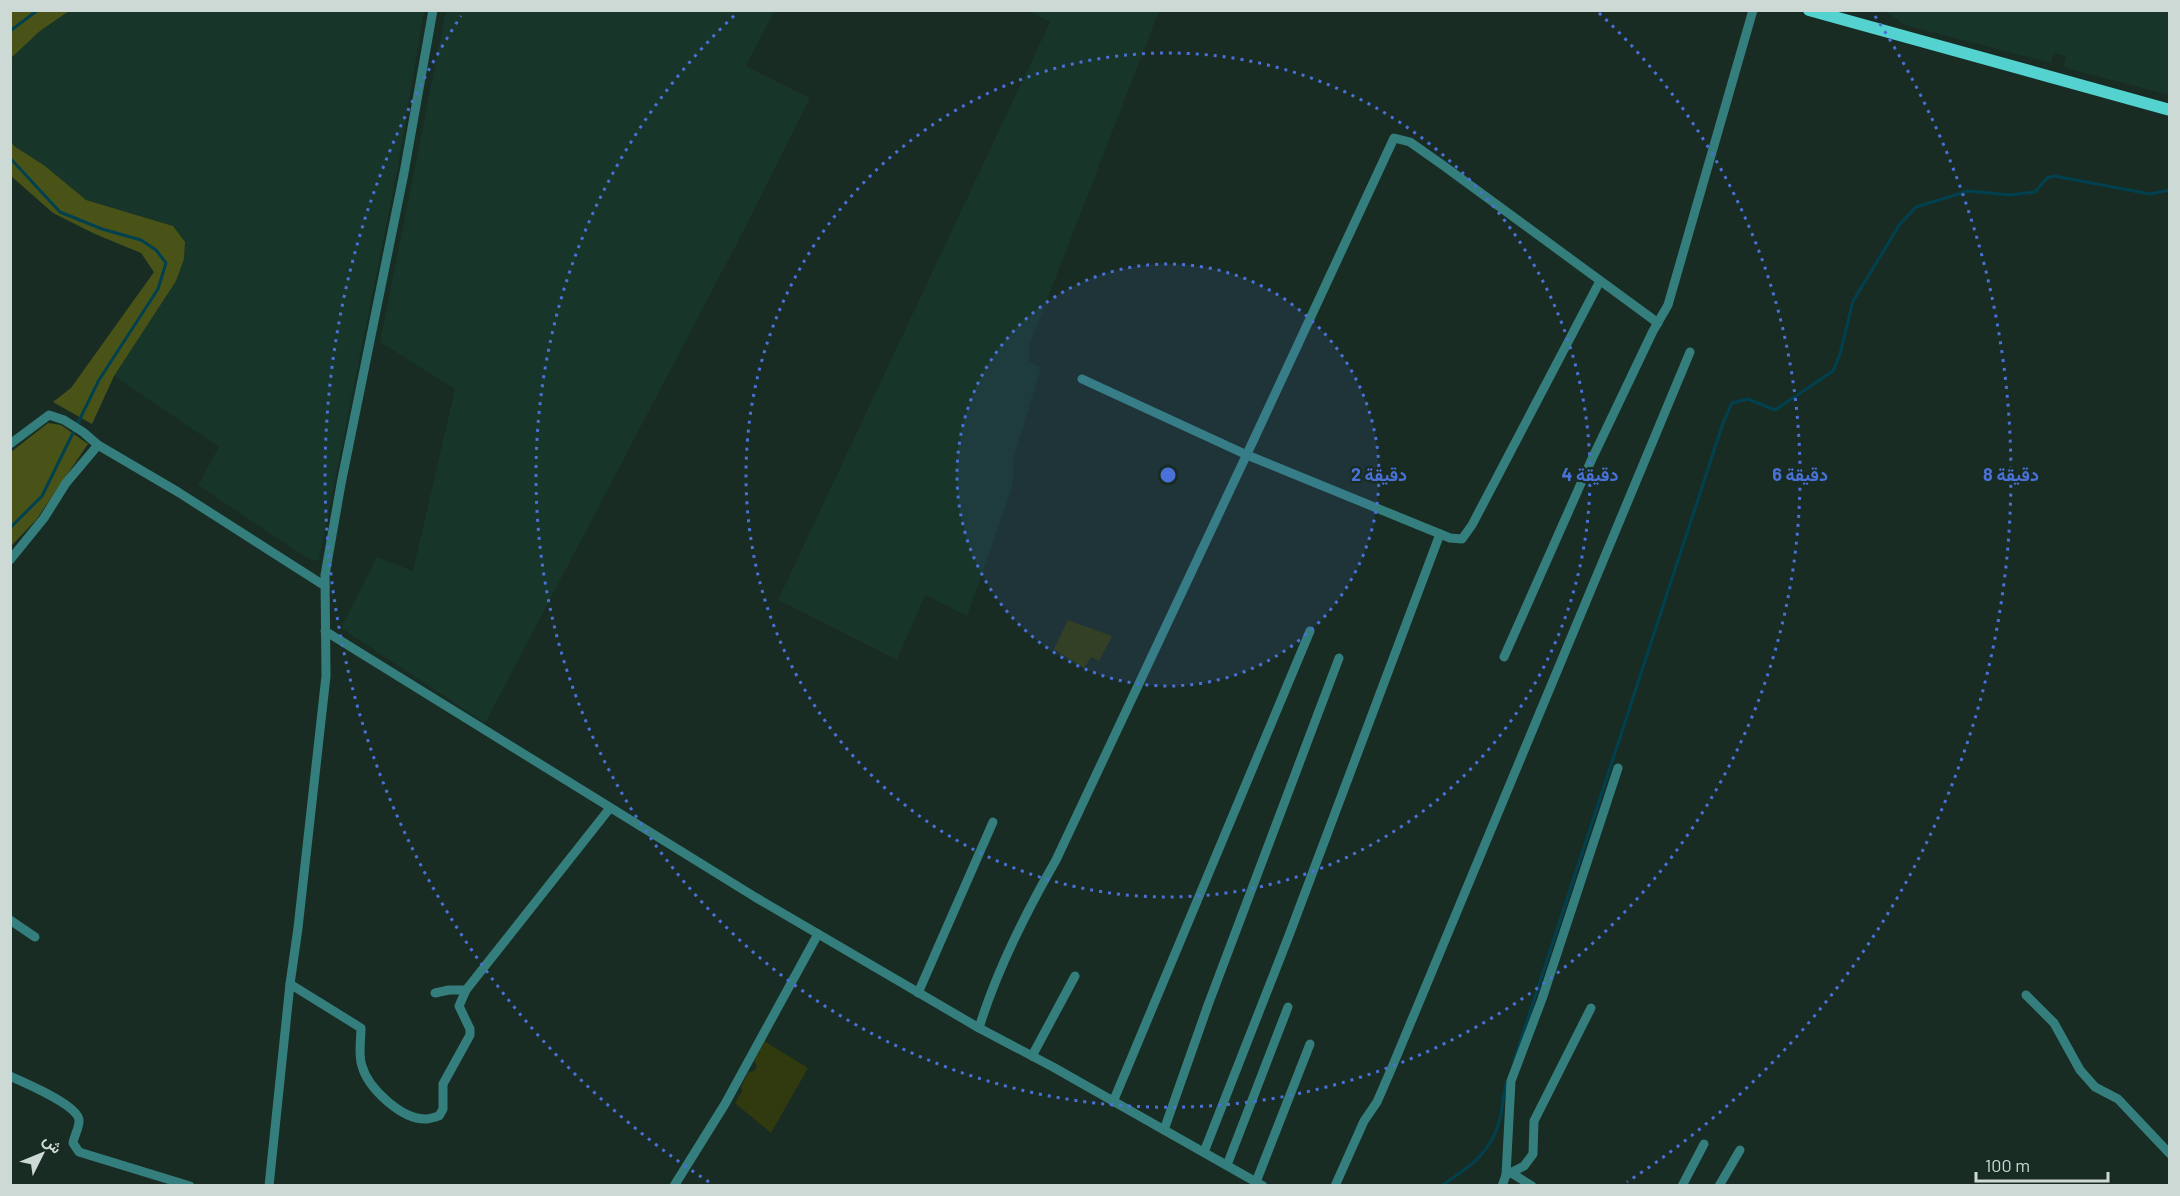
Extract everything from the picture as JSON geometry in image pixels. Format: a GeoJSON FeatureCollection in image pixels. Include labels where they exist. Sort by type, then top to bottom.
{"type":"FeatureCollection","features":[{"type":"Feature","properties":{"kind":"main road"},"geometry":{"type":"LineString","coordinates":[[1809,10],[2169,110]]}},
{"type":"Feature","properties":{"kind":"street"},"geometry":{"type":"LineString","coordinates":[[269,1185],[326,675],[325,575],[341,484],[404,173],[433,10]]}},
{"type":"Feature","properties":{"kind":"street"},"geometry":{"type":"LineString","coordinates":[[1504,657],[1590,463],[1668,305],[1753,10]]}},
{"type":"Feature","properties":{"kind":"street"},"geometry":{"type":"LineString","coordinates":[[980,1028],[990,994],[1030,904],[1056,860],[1394,138],[1410,142],[1658,323]]}},
{"type":"Feature","properties":{"kind":"street"},"geometry":{"type":"LineString","coordinates":[[1082,379],[1247,455],[1440,534],[1462,539],[1472,525],[1600,281]]}},
{"type":"Feature","properties":{"kind":"street"},"geometry":{"type":"LineString","coordinates":[[1335,1185],[1393,1065],[1690,352]]}},
{"type":"Feature","properties":{"kind":"street"},"geometry":{"type":"LineString","coordinates":[[10,444],[49,415],[64,420],[98,445],[178,492],[325,586]]}},
{"type":"Feature","properties":{"kind":"street"},"geometry":{"type":"LineString","coordinates":[[10,560],[44,518],[66,483],[98,445]]}},
{"type":"Feature","properties":{"kind":"street"},"geometry":{"type":"LineString","coordinates":[[1204,1152],[1284,949],[1440,534]]}},
{"type":"Feature","properties":{"kind":"street"},"geometry":{"type":"LineString","coordinates":[[326,631],[818,934],[918,993],[1259,1184],[1310,1044]]}},
{"type":"Feature","properties":{"kind":"street"},"geometry":{"type":"LineString","coordinates":[[1113,1102],[1310,631]]}},
{"type":"Feature","properties":{"kind":"street"},"geometry":{"type":"LineString","coordinates":[[1164,1130],[1208,1005],[1339,658]]}},
{"type":"Feature","properties":{"kind":"street"},"geometry":{"type":"LineString","coordinates":[[1509,1174],[1511,1081],[1542,999],[1618,768]]}},
{"type":"Feature","properties":{"kind":"street"},"geometry":{"type":"LineString","coordinates":[[290,984],[361,1028],[362,1066],[371,1084],[399,1110],[425,1119],[439,1116],[444,1109],[443,1084],[470,1035],[470,1029],[459,1006],[466,990],[610,808]]}},
{"type":"Feature","properties":{"kind":"street"},"geometry":{"type":"LineString","coordinates":[[918,993],[993,822]]}},
{"type":"Feature","properties":{"kind":"street"},"geometry":{"type":"LineString","coordinates":[[10,920],[35,937]]}},
{"type":"Feature","properties":{"kind":"street"},"geometry":{"type":"LineString","coordinates":[[678,1183],[725,1104],[818,934]]}},
{"type":"Feature","properties":{"kind":"street"},"geometry":{"type":"LineString","coordinates":[[1032,1056],[1075,976]]}},
{"type":"Feature","properties":{"kind":"street"},"geometry":{"type":"LineString","coordinates":[[435,993],[466,990]]}},
{"type":"Feature","properties":{"kind":"street"},"geometry":{"type":"LineString","coordinates":[[2026,995],[2054,1023],[2080,1070],[2095,1087],[2118,1099],[2169,1154]]}},
{"type":"Feature","properties":{"kind":"street"},"geometry":{"type":"LineString","coordinates":[[1227,1165],[1288,1007]]}},
{"type":"Feature","properties":{"kind":"street"},"geometry":{"type":"LineString","coordinates":[[1502,1185],[1509,1174],[1524,1166],[1533,1154],[1534,1122],[1591,1008]]}},
{"type":"Feature","properties":{"kind":"street"},"geometry":{"type":"LineString","coordinates":[[10,1076],[64,1103],[76,1112],[79,1120],[73,1143],[79,1152],[190,1185]]}},
{"type":"Feature","properties":{"kind":"street"},"geometry":{"type":"LineString","coordinates":[[1682,1185],[1704,1144]]}},
{"type":"Feature","properties":{"kind":"street"},"geometry":{"type":"LineString","coordinates":[[1719,1185],[1740,1150]]}},
{"type":"Feature","properties":{"kind":"street"},"geometry":{"type":"LineString","coordinates":[[1509,1174],[1532,1185]]}},
{"type":"Feature","properties":{"kind":"shaded area"},"geometry":{"type":"Polygon","coordinates":[[[69,11],[424,11],[398,166],[319,560],[310,560],[198,485],[219,447],[114,376],[176,281],[184,259],[185,242],[173,226],[86,200],[45,166],[14,146],[11,140],[11,58],[40,31],[69,11]]]}},
{"type":"Feature","properties":{"kind":"shaded area"},"geometry":{"type":"Polygon","coordinates":[[[446,11],[774,11],[746,66],[810,98],[745,228],[485,723],[341,628],[377,557],[413,571],[455,389],[380,342],[446,11]]]}},
{"type":"Feature","properties":{"kind":"shaded area"},"geometry":{"type":"Polygon","coordinates":[[[1029,11],[1159,11],[1028,349],[1029,361],[1041,368],[1014,457],[1012,488],[967,616],[925,595],[897,660],[778,600],[1050,22],[1029,11]]]}},
{"type":"Feature","properties":{"kind":"shaded area"},"geometry":{"type":"Polygon","coordinates":[[[1885,11],[2169,11],[2169,95],[2066,68],[2064,65],[2066,56],[2054,53],[2051,63],[1905,25],[1885,11]]]}},
{"type":"Feature","properties":{"kind":"green space"},"geometry":{"type":"Polygon","coordinates":[[[11,10],[69,11],[40,31],[11,58],[11,10]]]}},
{"type":"Feature","properties":{"kind":"green space"},"geometry":{"type":"Polygon","coordinates":[[[10,140],[14,146],[45,166],[86,200],[173,226],[185,242],[184,259],[176,281],[114,376],[92,424],[53,402],[71,388],[154,272],[141,253],[53,213],[11,176],[10,140]]]}},
{"type":"Feature","properties":{"kind":"green space"},"geometry":{"type":"Polygon","coordinates":[[[48,423],[61,425],[88,444],[36,520],[11,546],[11,452],[48,423]]]}},
{"type":"Feature","properties":{"kind":"green space"},"geometry":{"type":"Polygon","coordinates":[[[1068,620],[1112,636],[1099,661],[1091,657],[1084,668],[1054,649],[1068,620]]]}},
{"type":"Feature","properties":{"kind":"green space"},"geometry":{"type":"Polygon","coordinates":[[[764,1041],[808,1068],[771,1133],[735,1103],[749,1072],[754,1071],[757,1066],[754,1061],[764,1041]]]}},
{"type":"Feature","properties":{"kind":"waterway"},"geometry":{"type":"LineString","coordinates":[[10,31],[38,10]]}},
{"type":"Feature","properties":{"kind":"waterway"},"geometry":{"type":"LineString","coordinates":[[10,158],[60,212],[102,229],[141,240],[156,250],[166,263],[158,289],[99,380],[42,496],[10,528]]}},
{"type":"Feature","properties":{"kind":"waterway"},"geometry":{"type":"LineString","coordinates":[[1514,1061],[1723,423],[1732,403],[1748,399],[1775,410],[1833,371],[1840,354],[1853,301],[1900,224],[1916,207],[1968,191],[2010,195],[2035,192],[2047,178],[2054,176],[2150,194],[2170,190]]}},
{"type":"Feature","properties":{"kind":"waterway"},"geometry":{"type":"LineString","coordinates":[[1441,1186],[1470,1166],[1491,1142],[1500,1119],[1507,1081]]}}]}
